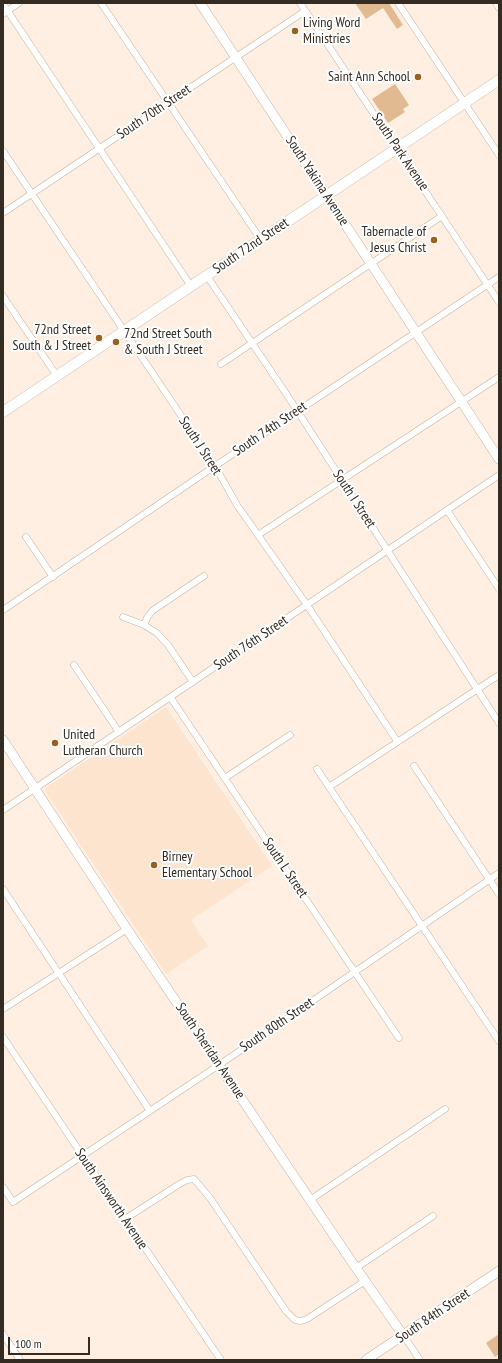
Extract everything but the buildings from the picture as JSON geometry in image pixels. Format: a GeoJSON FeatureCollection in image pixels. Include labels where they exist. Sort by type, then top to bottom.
{"type":"FeatureCollection","features":[{"type":"Feature","properties":{"kind":"main road","name":"South 72nd Street"},"geometry":{"type":"LineString","coordinates":[[3,412],[499,80]]}},
{"type":"Feature","properties":{"kind":"street"},"geometry":{"type":"LineString","coordinates":[[5,12],[19,3]]}},
{"type":"Feature","properties":{"kind":"street"},"geometry":{"type":"LineString","coordinates":[[101,3],[261,240]]}},
{"type":"Feature","properties":{"kind":"street","name":"South Yakima Avenue"},"geometry":{"type":"LineString","coordinates":[[200,3],[499,459]]}},
{"type":"Feature","properties":{"kind":"street","name":"South Park Avenue"},"geometry":{"type":"LineString","coordinates":[[300,3],[499,302]]}},
{"type":"Feature","properties":{"kind":"street"},"geometry":{"type":"LineString","coordinates":[[398,3],[499,156]]}},
{"type":"Feature","properties":{"kind":"street"},"geometry":{"type":"LineString","coordinates":[[496,3],[499,8]]}},
{"type":"Feature","properties":{"kind":"street"},"geometry":{"type":"LineString","coordinates":[[3,4],[5,12],[100,148],[191,286]]}},
{"type":"Feature","properties":{"kind":"street","name":"South 70th Street"},"geometry":{"type":"LineString","coordinates":[[3,213],[305,11]]}},
{"type":"Feature","properties":{"kind":"street","name":"South J Street"},"geometry":{"type":"LineString","coordinates":[[3,151],[215,466],[237,505],[307,605],[397,741]]}},
{"type":"Feature","properties":{"kind":"street"},"geometry":{"type":"LineString","coordinates":[[220,364],[442,216]]}},
{"type":"Feature","properties":{"kind":"street","name":"South I Street"},"geometry":{"type":"LineString","coordinates":[[207,276],[388,550],[499,724]]}},
{"type":"Feature","properties":{"kind":"street","name":"South 74th Street"},"geometry":{"type":"LineString","coordinates":[[3,610],[215,466],[499,277]]}},
{"type":"Feature","properties":{"kind":"street"},"geometry":{"type":"LineString","coordinates":[[3,296],[57,376]]}},
{"type":"Feature","properties":{"kind":"street"},"geometry":{"type":"LineString","coordinates":[[258,535],[499,377]]}},
{"type":"Feature","properties":{"kind":"street","name":"South 76th Street"},"geometry":{"type":"LineString","coordinates":[[3,810],[171,698],[499,475]]}},
{"type":"Feature","properties":{"kind":"street"},"geometry":{"type":"LineString","coordinates":[[447,510],[499,589]]}},
{"type":"Feature","properties":{"kind":"street"},"geometry":{"type":"LineString","coordinates":[[26,537],[53,577]]}},
{"type":"Feature","properties":{"kind":"street"},"geometry":{"type":"LineString","coordinates":[[144,624],[146,618],[152,611],[204,576]]}},
{"type":"Feature","properties":{"kind":"street"},"geometry":{"type":"LineString","coordinates":[[123,617],[144,624],[163,639],[193,682]]}},
{"type":"Feature","properties":{"kind":"street"},"geometry":{"type":"LineString","coordinates":[[74,665],[119,732]]}},
{"type":"Feature","properties":{"kind":"street"},"geometry":{"type":"LineString","coordinates":[[329,787],[499,675]]}},
{"type":"Feature","properties":{"kind":"street","name":"South L Street"},"geometry":{"type":"LineString","coordinates":[[171,698],[399,1038]]}},
{"type":"Feature","properties":{"kind":"street"},"geometry":{"type":"LineString","coordinates":[[225,778],[290,735]]}},
{"type":"Feature","properties":{"kind":"street","name":"South Sheridan Avenue"},"geometry":{"type":"LineString","coordinates":[[3,740],[127,929],[356,1268],[420,1360]]}},
{"type":"Feature","properties":{"kind":"street"},"geometry":{"type":"LineString","coordinates":[[414,766],[499,894]]}},
{"type":"Feature","properties":{"kind":"street"},"geometry":{"type":"LineString","coordinates":[[317,769],[499,1041]]}},
{"type":"Feature","properties":{"kind":"street","name":"South 80th Street"},"geometry":{"type":"LineString","coordinates":[[3,1187],[13,1202],[219,1065],[499,873]]}},
{"type":"Feature","properties":{"kind":"street"},"geometry":{"type":"LineString","coordinates":[[3,889],[150,1111]]}},
{"type":"Feature","properties":{"kind":"street"},"geometry":{"type":"LineString","coordinates":[[3,1009],[127,929]]}},
{"type":"Feature","properties":{"kind":"street","name":"South Ainsworth Avenue"},"geometry":{"type":"LineString","coordinates":[[3,1037],[221,1360]]}},
{"type":"Feature","properties":{"kind":"street"},"geometry":{"type":"LineString","coordinates":[[310,1200],[445,1109]]}},
{"type":"Feature","properties":{"kind":"street"},"geometry":{"type":"LineString","coordinates":[[125,1219],[178,1185],[187,1180],[194,1179],[210,1198],[286,1312],[296,1321],[302,1321],[310,1317],[365,1280]]}},
{"type":"Feature","properties":{"kind":"street"},"geometry":{"type":"LineString","coordinates":[[356,1268],[433,1216]]}},
{"type":"Feature","properties":{"kind":"street","name":"South 84th Street"},"geometry":{"type":"LineString","coordinates":[[366,1360],[499,1272]]}},
{"type":"Feature","properties":{"kind":"street"},"geometry":{"type":"LineString","coordinates":[[3,1334],[20,1360]]}},
{"type":"Feature","properties":{"kind":"shaded area"},"geometry":{"type":"Polygon","coordinates":[[[355,3],[389,3],[403,25],[397,29],[383,8],[366,19],[355,3]]]}},
{"type":"Feature","properties":{"kind":"shaded area"},"geometry":{"type":"Polygon","coordinates":[[[395,84],[409,105],[403,109],[405,112],[388,123],[372,99],[395,84]]]}},
{"type":"Feature","properties":{"kind":"shaded area","name":"Birney Elementary School"},"geometry":{"type":"Polygon","coordinates":[[[166,707],[272,866],[191,920],[208,946],[166,974],[44,789],[166,707]]]}},
{"type":"Feature","properties":{"kind":"shaded area"},"geometry":{"type":"Polygon","coordinates":[[[499,1334],[499,1354],[495,1357],[486,1343],[499,1334]]]}},
{"type":"Feature","properties":{"kind":"place","name":"Living Word Ministries"},"geometry":{"type":"Point","coordinates":[295,31]}},
{"type":"Feature","properties":{"kind":"place","name":"Saint Ann School"},"geometry":{"type":"Point","coordinates":[418,77]}},
{"type":"Feature","properties":{"kind":"place","name":"Tabernacle of Jesus Christ"},"geometry":{"type":"Point","coordinates":[434,240]}},
{"type":"Feature","properties":{"kind":"place","name":"72nd Street South & J Street"},"geometry":{"type":"Point","coordinates":[99,338]}},
{"type":"Feature","properties":{"kind":"place","name":"72nd Street South & South J Street"},"geometry":{"type":"Point","coordinates":[116,342]}},
{"type":"Feature","properties":{"kind":"place","name":"United Lutheran Church"},"geometry":{"type":"Point","coordinates":[55,743]}},
{"type":"Feature","properties":{"kind":"place","name":"Birney Elementary School"},"geometry":{"type":"Point","coordinates":[154,865]}}]}
